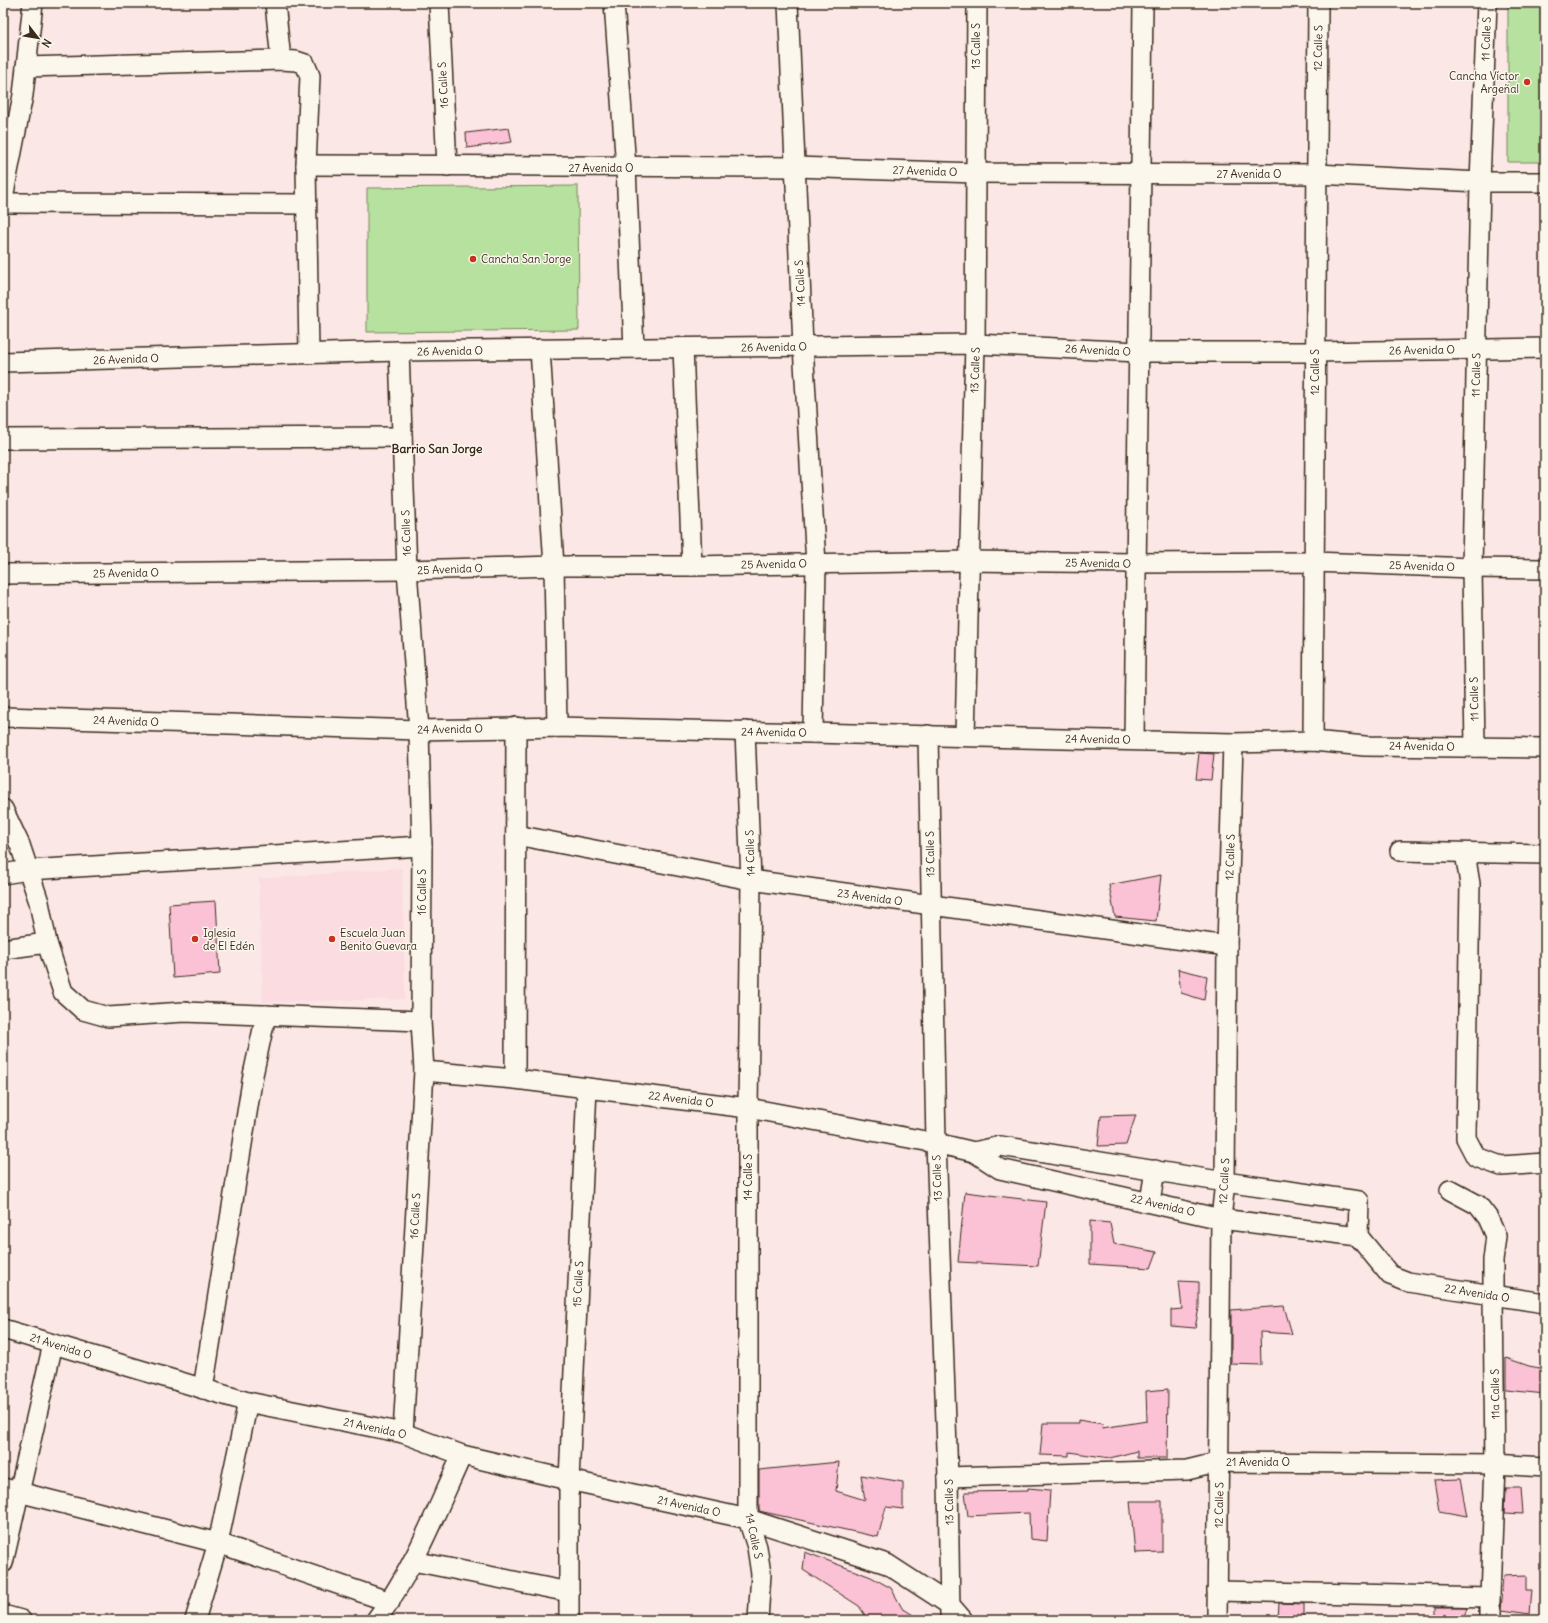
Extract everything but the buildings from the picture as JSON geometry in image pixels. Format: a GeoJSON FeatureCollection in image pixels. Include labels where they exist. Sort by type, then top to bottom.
{"type":"FeatureCollection","features":[{"type":"Feature","properties":{"kind":"street"},"geometry":{"type":"LineString","coordinates":[[3,198],[23,94],[32,3]]}},
{"type":"Feature","properties":{"kind":"street"},"geometry":{"type":"LineString","coordinates":[[275,3],[281,60]]}},
{"type":"Feature","properties":{"kind":"street","name":"16 Calle S"},"geometry":{"type":"LineString","coordinates":[[439,3],[447,166]]}},
{"type":"Feature","properties":{"kind":"street"},"geometry":{"type":"LineString","coordinates":[[614,3],[626,168],[634,348]]}},
{"type":"Feature","properties":{"kind":"street","name":"14 Calle S"},"geometry":{"type":"LineString","coordinates":[[788,3],[803,346],[816,564],[813,733]]}},
{"type":"Feature","properties":{"kind":"street","name":"13 Calle S"},"geometry":{"type":"LineString","coordinates":[[965,736],[975,344],[976,3]]}},
{"type":"Feature","properties":{"kind":"street"},"geometry":{"type":"LineString","coordinates":[[1134,740],[1143,3]]}},
{"type":"Feature","properties":{"kind":"street","name":"12 Calle S"},"geometry":{"type":"LineString","coordinates":[[1313,741],[1318,3]]}},
{"type":"Feature","properties":{"kind":"street","name":"11 Calle S"},"geometry":{"type":"LineString","coordinates":[[1475,747],[1472,568],[1480,182],[1487,3]]}},
{"type":"Feature","properties":{"kind":"street"},"geometry":{"type":"LineString","coordinates":[[26,67],[281,60],[296,61],[306,64],[310,76],[306,165],[310,354]]}},
{"type":"Feature","properties":{"kind":"street","name":"27 Avenida O"},"geometry":{"type":"LineString","coordinates":[[306,165],[795,168],[976,173],[1316,174],[1480,182],[1545,182]]}},
{"type":"Feature","properties":{"kind":"street"},"geometry":{"type":"LineString","coordinates":[[3,203],[306,204]]}},
{"type":"Feature","properties":{"kind":"street","name":"26 Avenida O"},"geometry":{"type":"LineString","coordinates":[[3,362],[399,351],[975,344],[1138,352],[1315,352],[1545,348]]}},
{"type":"Feature","properties":{"kind":"street"},"geometry":{"type":"LineString","coordinates":[[683,348],[692,566]]}},
{"type":"Feature","properties":{"kind":"street"},"geometry":{"type":"LineString","coordinates":[[540,350],[554,566],[557,727]]}},
{"type":"Feature","properties":{"kind":"street","name":"16 Calle S"},"geometry":{"type":"LineString","coordinates":[[399,351],[407,570],[419,730],[422,846],[421,1021],[424,1071],[403,1433]]}},
{"type":"Feature","properties":{"kind":"street"},"geometry":{"type":"LineString","coordinates":[[3,440],[402,437]]}},
{"type":"Feature","properties":{"kind":"street","name":"25 Avenida O"},"geometry":{"type":"LineString","coordinates":[[3,574],[407,570],[554,566],[692,566],[969,561],[1136,563],[1314,562],[1472,568],[1545,569]]}},
{"type":"Feature","properties":{"kind":"street","name":"24 Avenida O"},"geometry":{"type":"LineString","coordinates":[[3,717],[419,730],[557,727],[1233,742],[1313,741],[1364,746],[1545,748]]}},
{"type":"Feature","properties":{"kind":"street"},"geometry":{"type":"LineString","coordinates":[[515,1079],[516,727]]}},
{"type":"Feature","properties":{"kind":"street","name":"14 Calle S"},"geometry":{"type":"LineString","coordinates":[[746,731],[751,880],[748,1108],[748,1519],[757,1547],[761,1574],[758,1620]]}},
{"type":"Feature","properties":{"kind":"street","name":"13 Calle S"},"geometry":{"type":"LineString","coordinates":[[928,735],[936,1143],[948,1477],[950,1612]]}},
{"type":"Feature","properties":{"kind":"street","name":"12 Calle S"},"geometry":{"type":"LineString","coordinates":[[1217,1620],[1220,1462],[1221,1219],[1225,1182],[1227,946],[1233,742]]}},
{"type":"Feature","properties":{"kind":"street"},"geometry":{"type":"LineString","coordinates":[[5,818],[20,845],[39,902],[47,943],[63,992],[83,1010],[108,1017],[184,1012],[421,1021]]}},
{"type":"Feature","properties":{"kind":"street","name":"23 Avenida O"},"geometry":{"type":"LineString","coordinates":[[516,835],[751,880],[1227,946]]}},
{"type":"Feature","properties":{"kind":"street"},"geometry":{"type":"LineString","coordinates":[[3,874],[28,870],[422,846]]}},
{"type":"Feature","properties":{"kind":"street"},"geometry":{"type":"LineString","coordinates":[[1400,851],[1545,854]]}},
{"type":"Feature","properties":{"kind":"street"},"geometry":{"type":"LineString","coordinates":[[1465,853],[1470,884],[1466,1138],[1476,1158],[1501,1166],[1545,1163]]}},
{"type":"Feature","properties":{"kind":"street"},"geometry":{"type":"LineString","coordinates":[[3,949],[47,943]]}},
{"type":"Feature","properties":{"kind":"street"},"geometry":{"type":"LineString","coordinates":[[203,1389],[253,1075],[266,1015]]}},
{"type":"Feature","properties":{"kind":"street","name":"22 Avenida O"},"geometry":{"type":"LineString","coordinates":[[424,1071],[515,1079],[748,1108],[936,1143],[974,1152],[1000,1169],[1221,1219],[1358,1236],[1390,1275],[1408,1282],[1545,1303]]}},
{"type":"Feature","properties":{"kind":"street","name":"15 Calle S"},"geometry":{"type":"LineString","coordinates":[[569,1620],[568,1480],[587,1088]]}},
{"type":"Feature","properties":{"kind":"street"},"geometry":{"type":"LineString","coordinates":[[974,1152],[1001,1146],[1225,1182],[1359,1200],[1358,1236]]}},
{"type":"Feature","properties":{"kind":"street"},"geometry":{"type":"LineString","coordinates":[[1150,1202],[1155,1170]]}},
{"type":"Feature","properties":{"kind":"street","name":"11a Calle S"},"geometry":{"type":"LineString","coordinates":[[1450,1190],[1478,1205],[1488,1218],[1496,1236],[1493,1260],[1496,1464],[1490,1620]]}},
{"type":"Feature","properties":{"kind":"street","name":"21 Avenida O"},"geometry":{"type":"LineString","coordinates":[[3,1329],[248,1402],[403,1433],[462,1455],[568,1480],[748,1519],[888,1564],[950,1612],[963,1620]]}},
{"type":"Feature","properties":{"kind":"street"},"geometry":{"type":"LineString","coordinates":[[3,1563],[11,1490],[53,1344]]}},
{"type":"Feature","properties":{"kind":"street"},"geometry":{"type":"LineString","coordinates":[[195,1620],[218,1544],[248,1402]]}},
{"type":"Feature","properties":{"kind":"street"},"geometry":{"type":"LineString","coordinates":[[376,1620],[390,1602],[413,1561],[462,1455]]}},
{"type":"Feature","properties":{"kind":"street","name":"21 Avenida O"},"geometry":{"type":"LineString","coordinates":[[948,1477],[1187,1470],[1220,1462],[1496,1464],[1545,1466]]}},
{"type":"Feature","properties":{"kind":"street"},"geometry":{"type":"LineString","coordinates":[[11,1490],[218,1544],[390,1602]]}},
{"type":"Feature","properties":{"kind":"street"},"geometry":{"type":"LineString","coordinates":[[413,1561],[568,1592]]}},
{"type":"Feature","properties":{"kind":"street"},"geometry":{"type":"LineString","coordinates":[[1217,1591],[1490,1597]]}},
{"type":"Feature","properties":{"kind":"street"},"geometry":{"type":"LineString","coordinates":[[3,1616],[21,1620]]}},
{"type":"Feature","properties":{"kind":"shaded area","name":"Escuela Juan Benito Guevara"},"geometry":{"type":"Polygon","coordinates":[[[402,868],[405,999],[263,1002],[259,879],[402,868]]]}},
{"type":"Feature","properties":{"kind":"green space","name":"Cancha Víctor Argeñal"},"geometry":{"type":"Polygon","coordinates":[[[1508,3],[1545,3],[1545,162],[1508,162],[1508,3]]]}},
{"type":"Feature","properties":{"kind":"green space","name":"Cancha San Jorge"},"geometry":{"type":"Polygon","coordinates":[[[578,186],[579,330],[367,332],[367,188],[578,186]]]}},
{"type":"Feature","properties":{"kind":"place","name":"Cancha Víctor Argeñal"},"geometry":{"type":"Point","coordinates":[1527,82]}},
{"type":"Feature","properties":{"kind":"place","name":"Cancha San Jorge"},"geometry":{"type":"Point","coordinates":[473,259]}},
{"type":"Feature","properties":{"kind":"place","name":"Iglesia de El Edén"},"geometry":{"type":"Point","coordinates":[195,939]}},
{"type":"Feature","properties":{"kind":"place","name":"Escuela Juan Benito Guevara"},"geometry":{"type":"Point","coordinates":[332,939]}},
{"type":"Feature","properties":{"kind":"district","name":"Barrio San Jorge"},"geometry":{"type":"Point","coordinates":[437,448]}}]}
